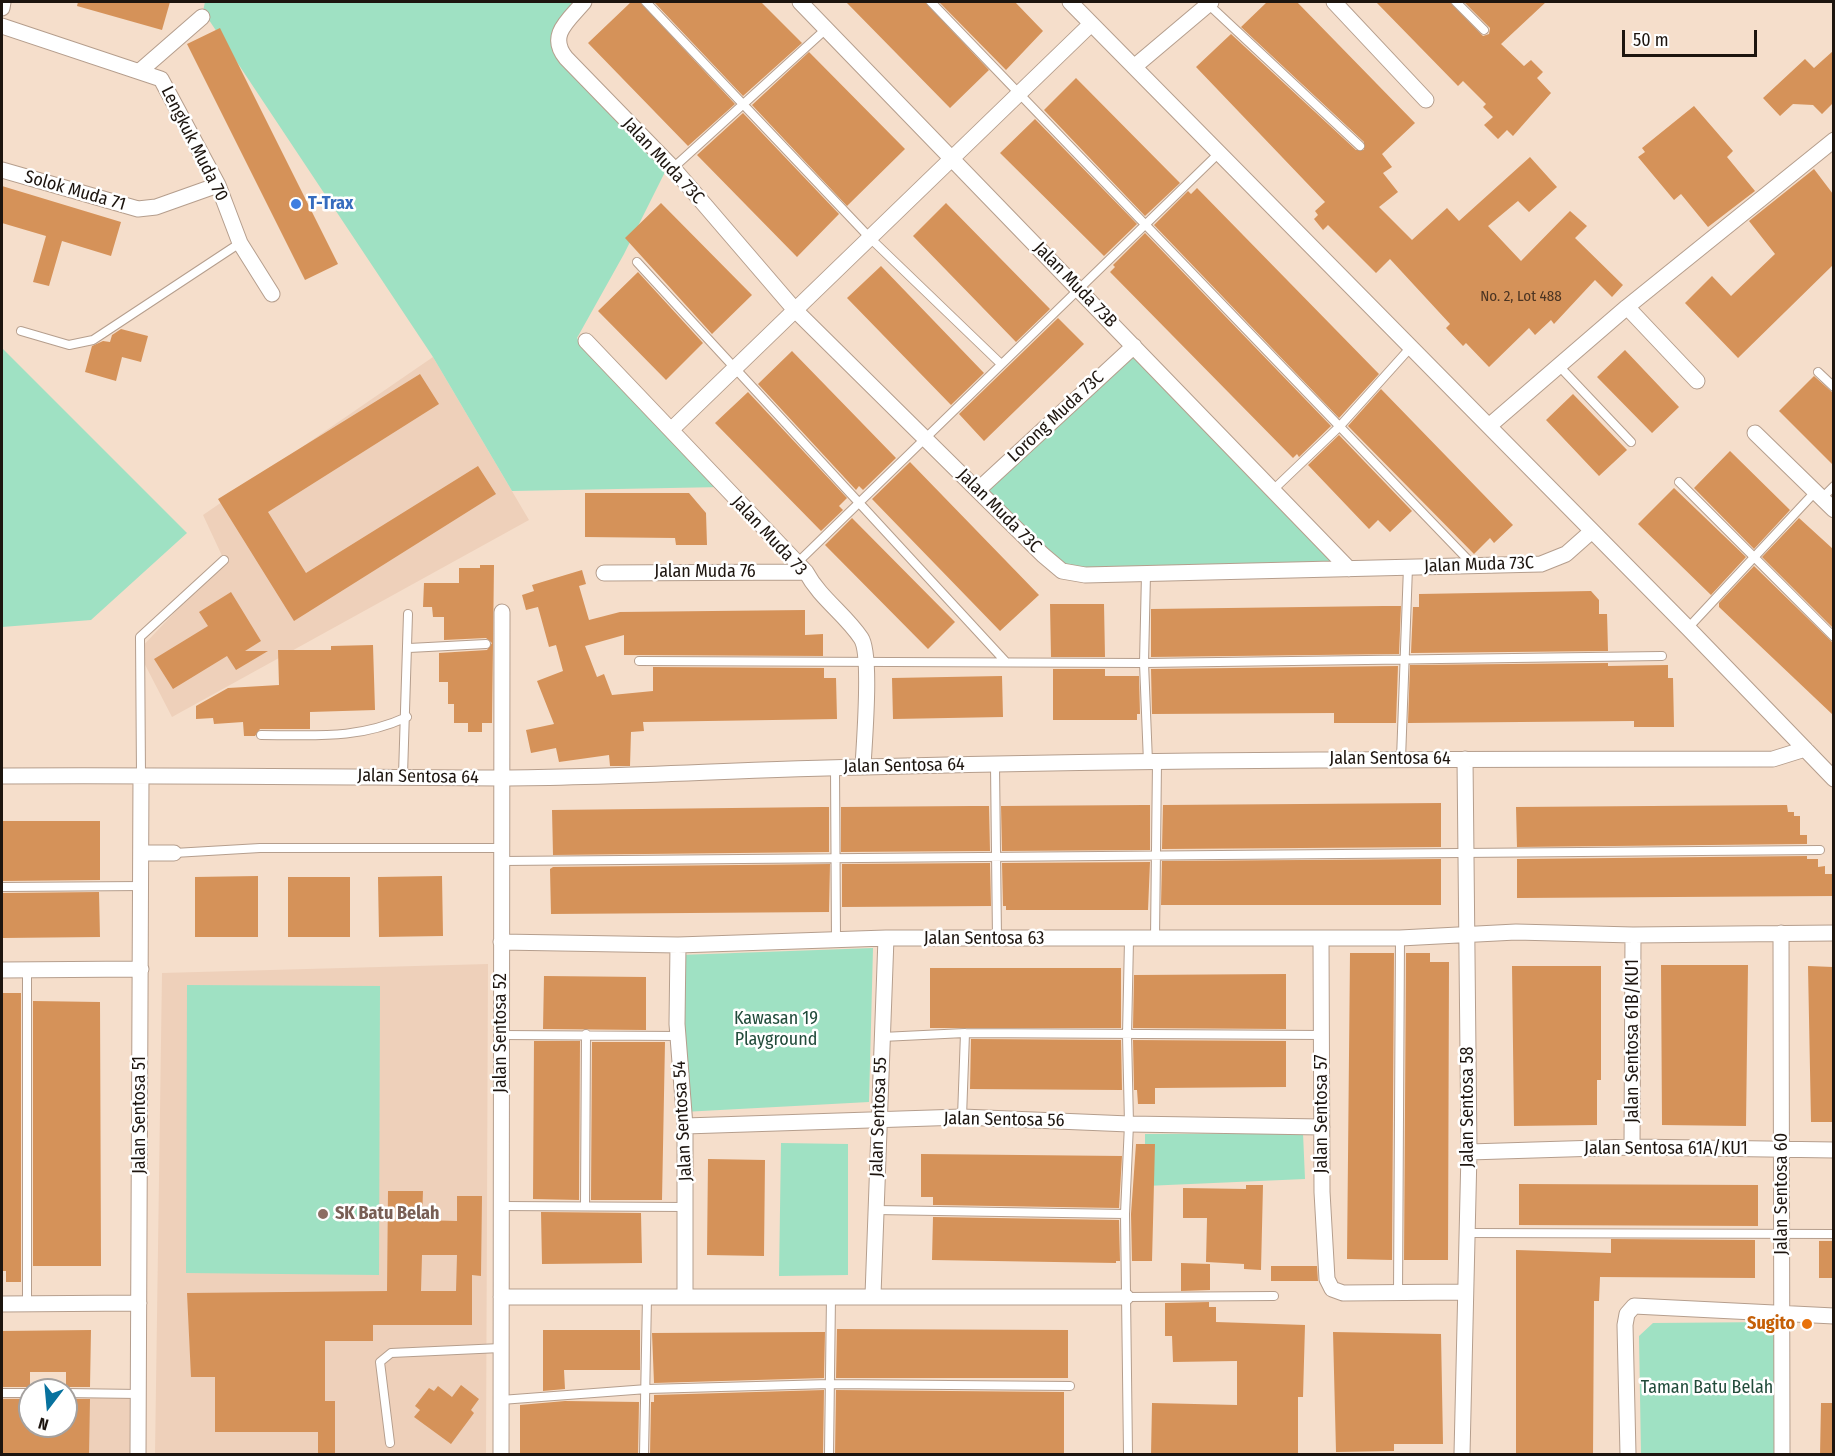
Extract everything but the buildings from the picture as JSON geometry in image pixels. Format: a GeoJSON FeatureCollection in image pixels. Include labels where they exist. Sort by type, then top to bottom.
{"type":"FeatureCollection","features":[{"type":"Feature","properties":{"kind":"street"},"geometry":{"type":"LineString","coordinates":[[2,8],[3,2]]}},
{"type":"Feature","properties":{"kind":"street","name":"Jalan Muda 73C"},"geometry":{"type":"LineString","coordinates":[[584,2],[558,35],[557,45],[566,58],[673,168],[795,310],[979,489],[1043,555],[1062,571],[1085,575],[1541,564],[1566,554],[1592,531]]}},
{"type":"Feature","properties":{"kind":"street","name":"Jalan Muda 73B"},"geometry":{"type":"LineString","coordinates":[[800,2],[1349,569]]}},
{"type":"Feature","properties":{"kind":"street"},"geometry":{"type":"LineString","coordinates":[[1070,2],[1688,628],[1833,779]]}},
{"type":"Feature","properties":{"kind":"street"},"geometry":{"type":"LineString","coordinates":[[1334,2],[1426,100]]}},
{"type":"Feature","properties":{"kind":"street"},"geometry":{"type":"LineString","coordinates":[[1134,67],[1210,3]]}},
{"type":"Feature","properties":{"kind":"street"},"geometry":{"type":"LineString","coordinates":[[140,71],[202,17]]}},
{"type":"Feature","properties":{"kind":"street"},"geometry":{"type":"LineString","coordinates":[[672,429],[1091,24]]}},
{"type":"Feature","properties":{"kind":"street","name":"Lengkuk Muda 70"},"geometry":{"type":"LineString","coordinates":[[2,26],[162,80],[218,185],[240,243],[272,294]]}},
{"type":"Feature","properties":{"kind":"street"},"geometry":{"type":"LineString","coordinates":[[1489,426],[1627,307],[1833,140]]}},
{"type":"Feature","properties":{"kind":"street","name":"Solok Muda 71"},"geometry":{"type":"LineString","coordinates":[[2,170],[138,208],[156,207],[218,185]]}},
{"type":"Feature","properties":{"kind":"street"},"geometry":{"type":"LineString","coordinates":[[1627,307],[1697,381]]}},
{"type":"Feature","properties":{"kind":"street","name":"Jalan Muda 73"},"geometry":{"type":"LineString","coordinates":[[586,341],[801,567],[815,589],[863,640],[866,664],[863,766]]}},
{"type":"Feature","properties":{"kind":"street","name":"Lorong Muda 73C"},"geometry":{"type":"LineString","coordinates":[[979,489],[1134,346]]}},
{"type":"Feature","properties":{"kind":"street"},"geometry":{"type":"LineString","coordinates":[[1755,433],[1833,510]]}},
{"type":"Feature","properties":{"kind":"street","name":"Jalan Muda 76"},"geometry":{"type":"LineString","coordinates":[[604,573],[801,567]]}},
{"type":"Feature","properties":{"kind":"street","name":"Jalan Sentosa 52"},"geometry":{"type":"LineString","coordinates":[[501,1455],[502,612]]}},
{"type":"Feature","properties":{"kind":"street","name":"Jalan Sentosa 64"},"geometry":{"type":"LineString","coordinates":[[2,776],[141,775],[181,778],[403,775],[502,778],[863,766],[1401,759],[1773,759],[1805,749]]}},
{"type":"Feature","properties":{"kind":"street","name":"Jalan Sentosa 58"},"geometry":{"type":"LineString","coordinates":[[1462,1455],[1469,1152],[1465,759]]}},
{"type":"Feature","properties":{"kind":"street","name":"Jalan Sentosa 51"},"geometry":{"type":"LineString","coordinates":[[138,1455],[141,775]]}},
{"type":"Feature","properties":{"kind":"street"},"geometry":{"type":"LineString","coordinates":[[142,853],[174,853]]}},
{"type":"Feature","properties":{"kind":"street","name":"Jalan Sentosa 63"},"geometry":{"type":"LineString","coordinates":[[501,942],[678,945],[886,938],[1129,940],[1155,938],[1400,938],[1516,932],[1633,935],[1833,933]]}},
{"type":"Feature","properties":{"kind":"street","name":"Jalan Sentosa 60"},"geometry":{"type":"LineString","coordinates":[[1781,933],[1782,1455]]}},
{"type":"Feature","properties":{"kind":"street","name":"Jalan Sentosa 61B/KU1"},"geometry":{"type":"LineString","coordinates":[[1632,1147],[1633,935]]}},
{"type":"Feature","properties":{"kind":"street","name":"Jalan Sentosa 55"},"geometry":{"type":"LineString","coordinates":[[873,1295],[886,938]]}},
{"type":"Feature","properties":{"kind":"street","name":"Jalan Sentosa 57"},"geometry":{"type":"LineString","coordinates":[[1321,938],[1322,1192],[1327,1279],[1332,1289],[1343,1293],[1398,1294]]}},
{"type":"Feature","properties":{"kind":"street","name":"Jalan Sentosa 54"},"geometry":{"type":"LineString","coordinates":[[678,945],[678,1036],[685,1126],[687,1207],[685,1298]]}},
{"type":"Feature","properties":{"kind":"street"},"geometry":{"type":"LineString","coordinates":[[2,970],[141,969]]}},
{"type":"Feature","properties":{"kind":"street","name":"Jalan Sentosa 56"},"geometry":{"type":"LineString","coordinates":[[685,1126],[962,1117],[1129,1124],[1322,1127]]}},
{"type":"Feature","properties":{"kind":"street","name":"Jalan Sentosa 61A/KU1"},"geometry":{"type":"LineString","coordinates":[[1469,1152],[1632,1147],[1833,1150]]}},
{"type":"Feature","properties":{"kind":"street"},"geometry":{"type":"LineString","coordinates":[[1398,1294],[1465,1292]]}},
{"type":"Feature","properties":{"kind":"street"},"geometry":{"type":"LineString","coordinates":[[501,1297],[685,1298],[873,1295],[1126,1298]]}},
{"type":"Feature","properties":{"kind":"street"},"geometry":{"type":"LineString","coordinates":[[2,1304],[139,1304]]}},
{"type":"Feature","properties":{"kind":"street"},"geometry":{"type":"LineString","coordinates":[[1628,1455],[1625,1325],[1627,1314],[1634,1306],[1833,1316]]}},
{"type":"Feature","properties":{"kind":"lane"},"geometry":{"type":"LineString","coordinates":[[646,2],[870,238],[1000,363]]}},
{"type":"Feature","properties":{"kind":"lane"},"geometry":{"type":"LineString","coordinates":[[931,2],[1474,566]]}},
{"type":"Feature","properties":{"kind":"lane"},"geometry":{"type":"LineString","coordinates":[[1456,2],[1484,30]]}},
{"type":"Feature","properties":{"kind":"lane"},"geometry":{"type":"LineString","coordinates":[[1210,3],[1360,146]]}},
{"type":"Feature","properties":{"kind":"lane"},"geometry":{"type":"LineString","coordinates":[[673,168],[826,29]]}},
{"type":"Feature","properties":{"kind":"lane"},"geometry":{"type":"LineString","coordinates":[[801,567],[860,502],[924,438],[1219,153]]}},
{"type":"Feature","properties":{"kind":"lane"},"geometry":{"type":"LineString","coordinates":[[21,331],[69,345],[93,340],[240,243]]}},
{"type":"Feature","properties":{"kind":"lane"},"geometry":{"type":"LineString","coordinates":[[637,262],[1005,661]]}},
{"type":"Feature","properties":{"kind":"lane"},"geometry":{"type":"LineString","coordinates":[[1273,489],[1341,426],[1411,347]]}},
{"type":"Feature","properties":{"kind":"lane"},"geometry":{"type":"LineString","coordinates":[[1559,366],[1631,442]]}},
{"type":"Feature","properties":{"kind":"lane"},"geometry":{"type":"LineString","coordinates":[[1818,372],[1833,387]]}},
{"type":"Feature","properties":{"kind":"lane"},"geometry":{"type":"LineString","coordinates":[[1679,482],[1833,637]]}},
{"type":"Feature","properties":{"kind":"lane"},"geometry":{"type":"LineString","coordinates":[[1688,628],[1753,556],[1819,495],[1833,486]]}},
{"type":"Feature","properties":{"kind":"lane"},"geometry":{"type":"LineString","coordinates":[[141,775],[140,637],[224,560]]}},
{"type":"Feature","properties":{"kind":"lane"},"geometry":{"type":"LineString","coordinates":[[1401,759],[1408,567]]}},
{"type":"Feature","properties":{"kind":"lane"},"geometry":{"type":"LineString","coordinates":[[1146,574],[1144,663],[1157,856],[1155,938]]}},
{"type":"Feature","properties":{"kind":"lane"},"geometry":{"type":"LineString","coordinates":[[403,775],[407,717],[408,614]]}},
{"type":"Feature","properties":{"kind":"lane"},"geometry":{"type":"LineString","coordinates":[[409,648],[486,644]]}},
{"type":"Feature","properties":{"kind":"lane"},"geometry":{"type":"LineString","coordinates":[[639,661],[866,664],[1005,661],[1144,663],[1662,656]]}},
{"type":"Feature","properties":{"kind":"lane"},"geometry":{"type":"LineString","coordinates":[[261,735],[354,735],[384,728],[407,717]]}},
{"type":"Feature","properties":{"kind":"lane"},"geometry":{"type":"LineString","coordinates":[[995,765],[997,939]]}},
{"type":"Feature","properties":{"kind":"lane"},"geometry":{"type":"LineString","coordinates":[[835,768],[836,940]]}},
{"type":"Feature","properties":{"kind":"lane"},"geometry":{"type":"LineString","coordinates":[[174,853],[260,848],[836,858],[1820,850]]}},
{"type":"Feature","properties":{"kind":"lane"},"geometry":{"type":"LineString","coordinates":[[2,887],[142,886]]}},
{"type":"Feature","properties":{"kind":"lane"},"geometry":{"type":"LineString","coordinates":[[1398,1294],[1400,938]]}},
{"type":"Feature","properties":{"kind":"lane"},"geometry":{"type":"LineString","coordinates":[[1128,1455],[1125,1214],[1129,1124],[1127,1035],[1129,940]]}},
{"type":"Feature","properties":{"kind":"lane"},"geometry":{"type":"LineString","coordinates":[[27,970],[27,1304]]}},
{"type":"Feature","properties":{"kind":"lane"},"geometry":{"type":"LineString","coordinates":[[882,1037],[965,1033],[1322,1035]]}},
{"type":"Feature","properties":{"kind":"lane"},"geometry":{"type":"LineString","coordinates":[[962,1117],[965,1033]]}},
{"type":"Feature","properties":{"kind":"lane"},"geometry":{"type":"LineString","coordinates":[[585,1205],[586,1034]]}},
{"type":"Feature","properties":{"kind":"lane"},"geometry":{"type":"LineString","coordinates":[[501,1035],[678,1036]]}},
{"type":"Feature","properties":{"kind":"lane"},"geometry":{"type":"LineString","coordinates":[[501,1206],[687,1207]]}},
{"type":"Feature","properties":{"kind":"lane"},"geometry":{"type":"LineString","coordinates":[[876,1210],[1125,1214]]}},
{"type":"Feature","properties":{"kind":"lane"},"geometry":{"type":"LineString","coordinates":[[1468,1233],[1833,1234]]}},
{"type":"Feature","properties":{"kind":"lane"},"geometry":{"type":"LineString","coordinates":[[829,1455],[831,1296]]}},
{"type":"Feature","properties":{"kind":"lane"},"geometry":{"type":"LineString","coordinates":[[1126,1298],[1274,1296]]}},
{"type":"Feature","properties":{"kind":"lane"},"geometry":{"type":"LineString","coordinates":[[644,1455],[647,1297]]}},
{"type":"Feature","properties":{"kind":"lane"},"geometry":{"type":"LineString","coordinates":[[390,1443],[380,1362],[391,1353],[501,1348]]}},
{"type":"Feature","properties":{"kind":"lane"},"geometry":{"type":"LineString","coordinates":[[501,1400],[647,1389],[830,1384],[1070,1386]]}},
{"type":"Feature","properties":{"kind":"lane"},"geometry":{"type":"LineString","coordinates":[[2,1393],[18,1393]]}},
{"type":"Feature","properties":{"kind":"lane"},"geometry":{"type":"LineString","coordinates":[[78,1393],[139,1394]]}},
{"type":"Feature","properties":{"kind":"shaded area"},"geometry":{"type":"Polygon","coordinates":[[[433,357],[529,520],[172,717],[138,651],[224,560],[203,515],[433,357]]]}},
{"type":"Feature","properties":{"kind":"shaded area","name":"SK Batu Belah"},"geometry":{"type":"Polygon","coordinates":[[[488,964],[486,1454],[155,1454],[162,973],[488,964]]]}},
{"type":"Feature","properties":{"kind":"shaded area"},"geometry":{"type":"Polygon","coordinates":[[[2,1395],[18,1396],[18,1438],[78,1438],[78,1397],[132,1398],[131,1454],[2,1454],[2,1395]]]}},
{"type":"Feature","properties":{"kind":"green space"},"geometry":{"type":"Polygon","coordinates":[[[205,2],[585,2],[557,32],[559,53],[665,172],[624,254],[577,338],[723,487],[512,491],[433,357],[203,11],[205,2]]]}},
{"type":"Feature","properties":{"kind":"green space"},"geometry":{"type":"Polygon","coordinates":[[[1134,346],[1349,569],[1062,571],[979,489],[1134,346]]]}},
{"type":"Feature","properties":{"kind":"green space"},"geometry":{"type":"Polygon","coordinates":[[[2,348],[187,533],[91,620],[2,627],[2,348]]]}},
{"type":"Feature","properties":{"kind":"green space","name":"Kawasan 19 Playground"},"geometry":{"type":"Polygon","coordinates":[[[873,948],[869,1102],[683,1112],[680,955],[873,948]]]}},
{"type":"Feature","properties":{"kind":"green space"},"geometry":{"type":"Polygon","coordinates":[[[187,985],[380,986],[379,1275],[186,1273],[187,985]]]}},
{"type":"Feature","properties":{"kind":"green space"},"geometry":{"type":"Polygon","coordinates":[[[1303,1133],[1305,1179],[1145,1186],[1145,1134],[1303,1133]]]}},
{"type":"Feature","properties":{"kind":"green space"},"geometry":{"type":"Polygon","coordinates":[[[781,1143],[848,1144],[848,1275],[779,1276],[781,1143]]]}},
{"type":"Feature","properties":{"kind":"green space","name":"Taman Batu Belah"},"geometry":{"type":"Polygon","coordinates":[[[1774,1322],[1775,1454],[1641,1454],[1639,1336],[1653,1323],[1774,1322]]]}},
{"type":"Feature","properties":{"kind":"place","name":"T-Trax"},"geometry":{"type":"Point","coordinates":[296,204]}},
{"type":"Feature","properties":{"kind":"place","name":"SK Batu Belah"},"geometry":{"type":"Point","coordinates":[323,1214]}},
{"type":"Feature","properties":{"kind":"place","name":"Sugito"},"geometry":{"type":"Point","coordinates":[1807,1324]}}]}
